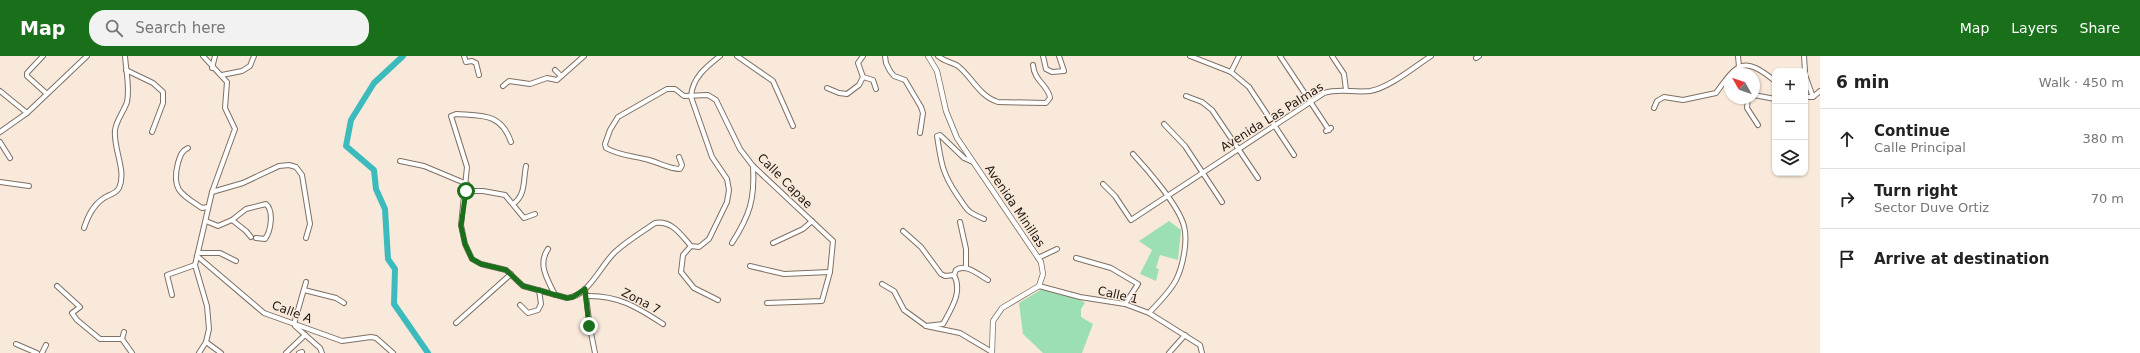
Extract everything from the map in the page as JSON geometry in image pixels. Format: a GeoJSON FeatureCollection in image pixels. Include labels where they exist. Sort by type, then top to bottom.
{"type":"FeatureCollection","features":[{"type":"Feature","properties":{"kind":"street"},"geometry":{"type":"LineString","coordinates":[[43,56],[27,73],[27,76],[47,94]]}},
{"type":"Feature","properties":{"kind":"street"},"geometry":{"type":"LineString","coordinates":[[0,132],[27,113],[87,56]]}},
{"type":"Feature","properties":{"kind":"street"},"geometry":{"type":"LineString","coordinates":[[84,228],[88,216],[95,206],[104,198],[117,191],[120,187],[121,175],[115,130],[127,101],[125,56]]}},
{"type":"Feature","properties":{"kind":"street"},"geometry":{"type":"LineString","coordinates":[[199,353],[206,342],[209,329],[207,306],[195,265],[212,192],[234,129],[225,108],[228,89],[227,82],[222,75],[212,68],[203,56]]}},
{"type":"Feature","properties":{"kind":"street"},"geometry":{"type":"LineString","coordinates":[[212,68],[215,56]]}},
{"type":"Feature","properties":{"kind":"street"},"geometry":{"type":"LineString","coordinates":[[222,75],[242,71],[250,66],[254,56]]}},
{"type":"Feature","properties":{"kind":"street"},"geometry":{"type":"LineString","coordinates":[[464,56],[466,62],[472,61],[476,63],[479,75]]}},
{"type":"Feature","properties":{"kind":"street"},"geometry":{"type":"LineString","coordinates":[[503,86],[509,81],[530,84],[547,78],[557,80],[584,56]]}},
{"type":"Feature","properties":{"kind":"street"},"geometry":{"type":"LineString","coordinates":[[511,142],[507,132],[492,118],[456,114],[451,116],[467,166],[467,184],[461,226],[465,244],[472,259],[481,264],[506,270],[523,286],[555,295],[573,297],[585,289],[614,253],[655,223],[663,221],[673,226],[691,246],[699,247],[709,239],[727,202],[729,190],[727,179],[712,157],[691,97],[695,80],[704,68],[720,56]]}},
{"type":"Feature","properties":{"kind":"street"},"geometry":{"type":"LineString","coordinates":[[737,56],[773,82],[793,126]]}},
{"type":"Feature","properties":{"kind":"street"},"geometry":{"type":"LineString","coordinates":[[827,88],[838,93],[847,94],[859,85],[863,77],[858,63],[863,56]]}},
{"type":"Feature","properties":{"kind":"street"},"geometry":{"type":"LineString","coordinates":[[885,56],[886,64],[890,71],[894,76],[905,80],[921,107],[923,113],[920,133]]}},
{"type":"Feature","properties":{"kind":"street","name":"Avenida Minillas"},"geometry":{"type":"LineString","coordinates":[[928,56],[937,71],[946,111],[957,138],[1038,258],[1043,274],[1039,286]]}},
{"type":"Feature","properties":{"kind":"street"},"geometry":{"type":"LineString","coordinates":[[938,56],[945,62],[957,65],[985,96],[991,100],[998,102],[1046,103],[1050,98],[1050,92],[1036,77],[1033,65]]}},
{"type":"Feature","properties":{"kind":"street"},"geometry":{"type":"LineString","coordinates":[[1043,56],[1046,69],[1056,72],[1064,71],[1059,56]]}},
{"type":"Feature","properties":{"kind":"street"},"geometry":{"type":"LineString","coordinates":[[1190,56],[1231,72],[1249,87],[1294,155]]}},
{"type":"Feature","properties":{"kind":"street"},"geometry":{"type":"LineString","coordinates":[[1231,72],[1239,56]]}},
{"type":"Feature","properties":{"kind":"street"},"geometry":{"type":"LineString","coordinates":[[1280,56],[1329,130]]}},
{"type":"Feature","properties":{"kind":"street"},"geometry":{"type":"LineString","coordinates":[[1332,56],[1344,74],[1346,90]]}},
{"type":"Feature","properties":{"kind":"street","name":"Avenida Las Palmas"},"geometry":{"type":"LineString","coordinates":[[1103,184],[1115,196],[1131,220],[1324,93],[1335,90],[1369,91],[1380,88],[1431,56]]}},
{"type":"Feature","properties":{"kind":"street"},"geometry":{"type":"LineString","coordinates":[[1738,56],[1739,67]]}},
{"type":"Feature","properties":{"kind":"street"},"geometry":{"type":"LineString","coordinates":[[1804,56],[1805,68]]}},
{"type":"Feature","properties":{"kind":"street"},"geometry":{"type":"LineString","coordinates":[[1654,108],[1657,101],[1664,97],[1683,100],[1716,93],[1729,75],[1739,67],[1748,64],[1759,67],[1772,78]]}},
{"type":"Feature","properties":{"kind":"street"},"geometry":{"type":"LineString","coordinates":[[126,70],[153,83],[163,92],[163,103],[152,132]]}},
{"type":"Feature","properties":{"kind":"street"},"geometry":{"type":"LineString","coordinates":[[555,70],[561,76]]}},
{"type":"Feature","properties":{"kind":"street"},"geometry":{"type":"LineString","coordinates":[[863,77],[873,80],[876,89]]}},
{"type":"Feature","properties":{"kind":"street"},"geometry":{"type":"LineString","coordinates":[[1808,83],[1813,97]]}},
{"type":"Feature","properties":{"kind":"street"},"geometry":{"type":"LineString","coordinates":[[679,157],[682,164],[680,169],[674,169],[651,160],[614,153],[606,148],[605,144],[610,130],[618,116],[667,89],[675,89],[684,96],[691,97]]}},
{"type":"Feature","properties":{"kind":"street"},"geometry":{"type":"LineString","coordinates":[[0,91],[27,113]]}},
{"type":"Feature","properties":{"kind":"street"},"geometry":{"type":"LineString","coordinates":[[1808,97],[1813,97],[1820,91]]}},
{"type":"Feature","properties":{"kind":"street","name":"Calle Capae"},"geometry":{"type":"LineString","coordinates":[[691,97],[708,95],[716,100],[740,149],[753,166],[795,208],[812,220],[833,242],[830,272],[824,298],[818,302],[768,303]]}},
{"type":"Feature","properties":{"kind":"street"},"geometry":{"type":"LineString","coordinates":[[1186,96],[1202,102],[1212,110],[1258,178]]}},
{"type":"Feature","properties":{"kind":"street"},"geometry":{"type":"LineString","coordinates":[[1760,96],[1772,98]]}},
{"type":"Feature","properties":{"kind":"street"},"geometry":{"type":"LineString","coordinates":[[1747,104],[1747,108],[1758,125]]}},
{"type":"Feature","properties":{"kind":"street"},"geometry":{"type":"LineString","coordinates":[[1164,124],[1185,146],[1222,202]]}},
{"type":"Feature","properties":{"kind":"street"},"geometry":{"type":"LineString","coordinates":[[973,162],[964,158],[940,135],[936,136],[941,162],[947,181],[967,210],[984,219]]}},
{"type":"Feature","properties":{"kind":"street"},"geometry":{"type":"LineString","coordinates":[[0,142],[10,158]]}},
{"type":"Feature","properties":{"kind":"street"},"geometry":{"type":"LineString","coordinates":[[188,148],[183,150],[180,156],[174,178],[181,193],[202,208],[208,207]]}},
{"type":"Feature","properties":{"kind":"street"},"geometry":{"type":"LineString","coordinates":[[1133,154],[1150,172],[1167,196],[1184,224],[1186,233],[1185,246],[1176,280],[1149,313]]}},
{"type":"Feature","properties":{"kind":"street"},"geometry":{"type":"LineString","coordinates":[[400,161],[424,166],[467,184]]}},
{"type":"Feature","properties":{"kind":"street"},"geometry":{"type":"LineString","coordinates":[[212,192],[243,183],[278,166],[296,167],[302,175],[310,224],[306,238]]}},
{"type":"Feature","properties":{"kind":"street"},"geometry":{"type":"LineString","coordinates":[[513,204],[520,199],[522,194],[526,166]]}},
{"type":"Feature","properties":{"kind":"street"},"geometry":{"type":"LineString","coordinates":[[732,243],[744,225],[752,205],[754,188],[753,166]]}},
{"type":"Feature","properties":{"kind":"street"},"geometry":{"type":"LineString","coordinates":[[0,182],[29,186]]}},
{"type":"Feature","properties":{"kind":"street"},"geometry":{"type":"LineString","coordinates":[[466,191],[498,192],[505,195],[524,218],[535,214]]}},
{"type":"Feature","properties":{"kind":"street"},"geometry":{"type":"LineString","coordinates":[[206,221],[218,226],[232,220],[246,209],[266,204],[270,207],[271,212],[269,234],[265,239],[256,238]]}},
{"type":"Feature","properties":{"kind":"street"},"geometry":{"type":"LineString","coordinates":[[232,220],[246,230],[251,237]]}},
{"type":"Feature","properties":{"kind":"street"},"geometry":{"type":"LineString","coordinates":[[773,243],[803,229],[812,220]]}},
{"type":"Feature","properties":{"kind":"street"},"geometry":{"type":"LineString","coordinates":[[960,222],[965,243],[966,268]]}},
{"type":"Feature","properties":{"kind":"street"},"geometry":{"type":"LineString","coordinates":[[903,231],[921,247],[941,274],[945,276],[954,275]]}},
{"type":"Feature","properties":{"kind":"street"},"geometry":{"type":"LineString","coordinates":[[691,246],[683,255],[681,272],[694,288],[718,300]]}},
{"type":"Feature","properties":{"kind":"street"},"geometry":{"type":"LineString","coordinates":[[548,249],[545,254],[542,267],[555,295]]}},
{"type":"Feature","properties":{"kind":"street"},"geometry":{"type":"LineString","coordinates":[[1038,258],[1046,256],[1057,249]]}},
{"type":"Feature","properties":{"kind":"street"},"geometry":{"type":"LineString","coordinates":[[197,255],[220,253],[236,261]]}},
{"type":"Feature","properties":{"kind":"street","name":"Calle A"},"geometry":{"type":"LineString","coordinates":[[197,255],[264,313],[342,341],[371,337],[376,338],[393,353]]}},
{"type":"Feature","properties":{"kind":"street"},"geometry":{"type":"LineString","coordinates":[[1076,258],[1111,268],[1138,284],[1125,304]]}},
{"type":"Feature","properties":{"kind":"street"},"geometry":{"type":"LineString","coordinates":[[172,295],[168,275],[195,265]]}},
{"type":"Feature","properties":{"kind":"street"},"geometry":{"type":"LineString","coordinates":[[750,266],[784,274],[830,272]]}},
{"type":"Feature","properties":{"kind":"street"},"geometry":{"type":"LineString","coordinates":[[926,326],[943,324],[956,299],[957,289],[954,275],[959,268],[966,268],[988,280]]}},
{"type":"Feature","properties":{"kind":"street"},"geometry":{"type":"LineString","coordinates":[[456,322],[512,274]]}},
{"type":"Feature","properties":{"kind":"street"},"geometry":{"type":"LineString","coordinates":[[306,282],[294,324],[320,348],[322,353]]}},
{"type":"Feature","properties":{"kind":"street"},"geometry":{"type":"LineString","coordinates":[[882,284],[894,291],[904,310],[926,326],[960,333],[992,353]]}},
{"type":"Feature","properties":{"kind":"street"},"geometry":{"type":"LineString","coordinates":[[57,286],[80,307],[72,314],[100,339],[122,339]]}},
{"type":"Feature","properties":{"kind":"street"},"geometry":{"type":"LineString","coordinates":[[992,353],[993,321],[996,314],[1002,308],[1039,286]]}},
{"type":"Feature","properties":{"kind":"street","name":"Calle 1"},"geometry":{"type":"LineString","coordinates":[[1039,286],[1080,297],[1125,304],[1149,313],[1200,344],[1202,353]]}},
{"type":"Feature","properties":{"kind":"street"},"geometry":{"type":"LineString","coordinates":[[585,289],[595,353]]}},
{"type":"Feature","properties":{"kind":"street"},"geometry":{"type":"LineString","coordinates":[[304,290],[336,298],[344,303]]}},
{"type":"Feature","properties":{"kind":"street"},"geometry":{"type":"LineString","coordinates":[[520,304],[528,313],[538,310],[541,304],[539,290]]}},
{"type":"Feature","properties":{"kind":"street","name":"Zona 7"},"geometry":{"type":"LineString","coordinates":[[586,296],[605,296],[619,299],[639,308],[663,324]]}},
{"type":"Feature","properties":{"kind":"street"},"geometry":{"type":"LineString","coordinates":[[122,339],[124,332]]}},
{"type":"Feature","properties":{"kind":"street"},"geometry":{"type":"LineString","coordinates":[[286,353],[305,334]]}},
{"type":"Feature","properties":{"kind":"street"},"geometry":{"type":"LineString","coordinates":[[1169,353],[1185,335]]}},
{"type":"Feature","properties":{"kind":"street"},"geometry":{"type":"LineString","coordinates":[[122,339],[132,353]]}},
{"type":"Feature","properties":{"kind":"street"},"geometry":{"type":"LineString","coordinates":[[206,342],[221,353]]}},
{"type":"Feature","properties":{"kind":"street"},"geometry":{"type":"LineString","coordinates":[[16,344],[37,353]]}},
{"type":"Feature","properties":{"kind":"street"},"geometry":{"type":"LineString","coordinates":[[42,353],[46,345]]}},
{"type":"Feature","properties":{"kind":"green space"},"geometry":{"type":"Polygon","coordinates":[[[1169,221],[1181,230],[1178,260],[1160,255],[1156,268],[1159,269],[1156,281],[1140,274],[1152,250],[1139,241],[1169,221]]]}},
{"type":"Feature","properties":{"kind":"green space"},"geometry":{"type":"Polygon","coordinates":[[[1042,289],[1081,300],[1085,303],[1081,309],[1081,317],[1093,324],[1082,353],[1043,353],[1023,334],[1019,303],[1042,289]]]}},
{"type":"Feature","properties":{"kind":"waterway"},"geometry":{"type":"LineString","coordinates":[[403,56],[374,83],[351,120],[346,146],[374,170],[376,189],[385,209],[388,259],[395,269],[394,304],[428,353]]}},
{"type":"Feature","properties":{"kind":"route"},"geometry":{"type":"LineString","coordinates":[[466,191],[461,226],[465,244],[472,259],[481,264],[506,270],[523,286],[567,298],[573,297],[585,289],[589,326]]}}]}
